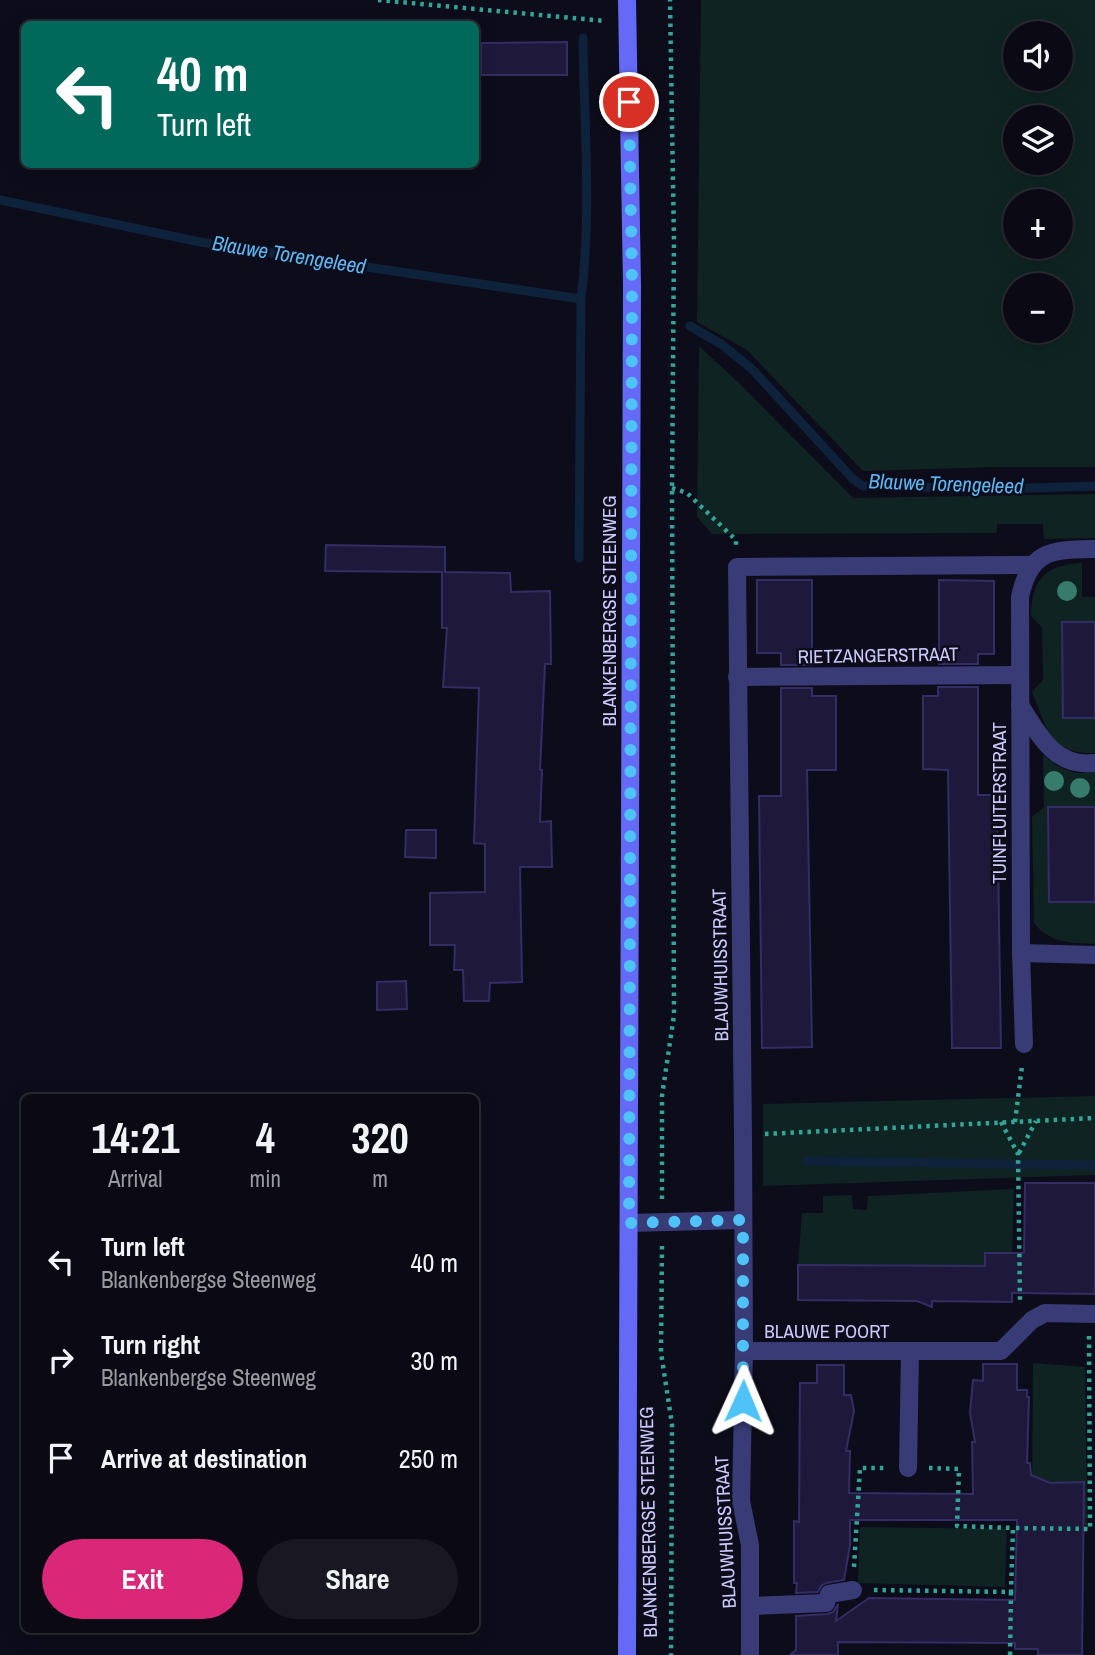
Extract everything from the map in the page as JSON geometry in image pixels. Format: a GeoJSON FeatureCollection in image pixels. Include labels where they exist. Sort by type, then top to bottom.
{"type":"FeatureCollection","features":[{"type":"Feature","properties":{"kind":"main road","name":"BLANKENBERGSE STEENWEG"},"geometry":{"type":"LineString","coordinates":[[627,0],[632,285],[627,1655]]}},
{"type":"Feature","properties":{"kind":"street"},"geometry":{"type":"LineString","coordinates":[[737,567],[1031,565],[1044,555],[1062,550],[1095,549]]}},
{"type":"Feature","properties":{"kind":"street","name":"TUINFLUITERSTRAAT"},"geometry":{"type":"LineString","coordinates":[[1024,1044],[1021,953],[1020,597],[1023,580],[1031,565]]}},
{"type":"Feature","properties":{"kind":"street","name":"BLAUWHUISSTRAAT"},"geometry":{"type":"LineString","coordinates":[[737,567],[744,1351],[741,1501],[750,1545],[750,1655]]}},
{"type":"Feature","properties":{"kind":"street","name":"RIETZANGERSTRAAT"},"geometry":{"type":"LineString","coordinates":[[737,677],[1020,675]]}},
{"type":"Feature","properties":{"kind":"street"},"geometry":{"type":"LineString","coordinates":[[1020,705],[1047,745],[1058,756],[1072,763],[1095,763]]}},
{"type":"Feature","properties":{"kind":"street"},"geometry":{"type":"LineString","coordinates":[[1021,953],[1095,955]]}},
{"type":"Feature","properties":{"kind":"street"},"geometry":{"type":"LineString","coordinates":[[629,1223],[743,1220]]}},
{"type":"Feature","properties":{"kind":"street"},"geometry":{"type":"LineString","coordinates":[[1032,1320],[1045,1313],[1092,1313]]}},
{"type":"Feature","properties":{"kind":"street","name":"BLAUWE POORT"},"geometry":{"type":"LineString","coordinates":[[744,1351],[1001,1351],[1032,1320]]}},
{"type":"Feature","properties":{"kind":"street","name":"BLAUWE POORT"},"geometry":{"type":"LineString","coordinates":[[908,1468],[910,1353]]}},
{"type":"Feature","properties":{"kind":"street"},"geometry":{"type":"LineString","coordinates":[[750,1606],[826,1604],[829,1594],[853,1590]]}},
{"type":"Feature","properties":{"kind":"path"},"geometry":{"type":"LineString","coordinates":[[379,0],[627,23]]}},
{"type":"Feature","properties":{"kind":"path","name":"BLANKENBERGSE STEENWEG"},"geometry":{"type":"LineString","coordinates":[[670,0],[674,242],[671,488],[674,1015],[662,1096],[661,1353],[672,1424],[671,1655]]}},
{"type":"Feature","properties":{"kind":"path"},"geometry":{"type":"LineString","coordinates":[[671,488],[687,494],[736,540],[737,567]]}},
{"type":"Feature","properties":{"kind":"path"},"geometry":{"type":"LineString","coordinates":[[1015,1122],[1024,1044]]}},
{"type":"Feature","properties":{"kind":"path"},"geometry":{"type":"LineString","coordinates":[[743,1136],[1095,1118]]}},
{"type":"Feature","properties":{"kind":"path"},"geometry":{"type":"LineString","coordinates":[[1018,1157],[1036,1121]]}},
{"type":"Feature","properties":{"kind":"path"},"geometry":{"type":"LineString","coordinates":[[1001,1122],[1018,1157],[1019,1300],[1032,1320]]}},
{"type":"Feature","properties":{"kind":"path"},"geometry":{"type":"LineString","coordinates":[[1011,1592],[853,1590],[860,1468],[959,1469],[957,1526],[1090,1529],[1093,1521],[1092,1313]]}},
{"type":"Feature","properties":{"kind":"path"},"geometry":{"type":"LineString","coordinates":[[1010,1655],[1013,1528]]}},
{"type":"Feature","properties":{"kind":"green space"},"geometry":{"type":"Polygon","coordinates":[[[701,0],[1095,0],[1095,467],[863,471],[747,350],[697,322],[701,0]]]}},
{"type":"Feature","properties":{"kind":"green space"},"geometry":{"type":"Polygon","coordinates":[[[699,346],[853,498],[1095,494],[1095,538],[1044,539],[1043,524],[997,524],[997,533],[712,534],[697,517],[699,346]]]}},
{"type":"Feature","properties":{"kind":"green space"},"geometry":{"type":"Polygon","coordinates":[[[1082,563],[1082,597],[1095,597],[1095,622],[1062,622],[1063,718],[1095,718],[1095,753],[1068,749],[1059,744],[1046,727],[1032,692],[1043,680],[1042,627],[1031,616],[1034,592],[1043,576],[1050,571],[1069,564],[1082,563]]]}},
{"type":"Feature","properties":{"kind":"green space"},"geometry":{"type":"Polygon","coordinates":[[[1043,754],[1054,764],[1067,770],[1095,772],[1095,807],[1049,902],[1095,902],[1095,944],[1054,938],[1034,923],[1032,817],[1044,807],[1043,754]]]}},
{"type":"Feature","properties":{"kind":"green space"},"geometry":{"type":"Polygon","coordinates":[[[1095,1096],[1095,1175],[763,1186],[763,1104],[1095,1096]]]}},
{"type":"Feature","properties":{"kind":"green space"},"geometry":{"type":"Polygon","coordinates":[[[1014,1189],[1012,1253],[985,1253],[985,1266],[798,1265],[802,1213],[823,1213],[823,1196],[852,1195],[853,1209],[867,1210],[868,1196],[1014,1189]]]}},
{"type":"Feature","properties":{"kind":"green space"},"geometry":{"type":"Polygon","coordinates":[[[1033,1363],[1085,1367],[1087,1525],[1032,1523],[1033,1363]]]}},
{"type":"Feature","properties":{"kind":"green space"},"geometry":{"type":"Polygon","coordinates":[[[860,1527],[1007,1529],[1005,1587],[858,1583],[860,1527]]]}},
{"type":"Feature","properties":{"kind":"building"},"geometry":{"type":"Polygon","coordinates":[[[567,42],[567,75],[481,75],[481,43],[567,42]]]}},
{"type":"Feature","properties":{"kind":"building"},"geometry":{"type":"Polygon","coordinates":[[[326,545],[445,547],[445,572],[510,573],[511,592],[550,591],[551,664],[545,664],[540,822],[551,821],[552,867],[520,867],[522,982],[490,983],[489,1001],[464,1001],[463,970],[454,970],[455,945],[430,945],[430,893],[485,892],[485,844],[474,843],[479,688],[443,687],[447,628],[442,628],[442,572],[325,571],[326,545]]]}},
{"type":"Feature","properties":{"kind":"building"},"geometry":{"type":"Polygon","coordinates":[[[757,580],[812,580],[812,665],[781,665],[781,653],[757,653],[757,580]]]}},
{"type":"Feature","properties":{"kind":"building"},"geometry":{"type":"Polygon","coordinates":[[[939,580],[994,581],[994,654],[978,654],[978,664],[939,664],[939,580]]]}},
{"type":"Feature","properties":{"kind":"building"},"geometry":{"type":"Polygon","coordinates":[[[1062,622],[1095,622],[1095,718],[1063,718],[1062,622]]]}},
{"type":"Feature","properties":{"kind":"building"},"geometry":{"type":"Polygon","coordinates":[[[938,687],[978,687],[978,795],[997,795],[1001,1048],[952,1048],[948,770],[923,769],[923,696],[938,696],[938,687]]]}},
{"type":"Feature","properties":{"kind":"building"},"geometry":{"type":"Polygon","coordinates":[[[781,688],[812,688],[812,696],[836,696],[836,770],[807,770],[812,1047],[762,1048],[759,796],[781,796],[781,688]]]}},
{"type":"Feature","properties":{"kind":"building"},"geometry":{"type":"Polygon","coordinates":[[[1048,807],[1095,807],[1095,902],[1049,902],[1048,807]]]}},
{"type":"Feature","properties":{"kind":"building"},"geometry":{"type":"Polygon","coordinates":[[[406,830],[436,830],[436,858],[405,857],[406,830]]]}},
{"type":"Feature","properties":{"kind":"building"},"geometry":{"type":"Polygon","coordinates":[[[406,981],[407,1009],[377,1010],[377,982],[406,981]]]}},
{"type":"Feature","properties":{"kind":"building"},"geometry":{"type":"Polygon","coordinates":[[[1025,1183],[1095,1183],[1095,1294],[1012,1293],[1012,1302],[932,1301],[932,1307],[917,1301],[798,1300],[798,1265],[985,1266],[985,1253],[1024,1253],[1025,1183]]]}},
{"type":"Feature","properties":{"kind":"building"},"geometry":{"type":"Polygon","coordinates":[[[983,1364],[1017,1364],[1017,1390],[1027,1390],[1029,1397],[1027,1463],[1030,1463],[1031,1475],[1050,1483],[1084,1482],[1082,1655],[1038,1655],[1038,1649],[1015,1649],[1015,1643],[838,1642],[838,1655],[790,1655],[796,1650],[796,1616],[827,1614],[833,1612],[838,1604],[836,1621],[869,1598],[1015,1600],[1017,1520],[850,1520],[850,1545],[844,1580],[826,1583],[818,1592],[796,1593],[797,1583],[794,1583],[794,1521],[799,1522],[800,1383],[817,1383],[817,1365],[844,1365],[844,1395],[851,1395],[854,1411],[846,1451],[850,1451],[849,1493],[973,1494],[972,1442],[975,1442],[970,1413],[973,1380],[983,1381],[983,1364]]]}},
{"type":"Feature","properties":{"kind":"waterway","name":"Blauwe Torengeleed"},"geometry":{"type":"LineString","coordinates":[[579,558],[581,299],[587,202],[583,38]]}},
{"type":"Feature","properties":{"kind":"waterway","name":"Blauwe Torengeleed"},"geometry":{"type":"LineString","coordinates":[[0,200],[200,242],[581,299]]}},
{"type":"Feature","properties":{"kind":"waterway","name":"Blauwe Torengeleed"},"geometry":{"type":"LineString","coordinates":[[690,326],[721,344],[752,369],[853,479],[863,486],[1004,489],[1095,486]]}},
{"type":"Feature","properties":{"kind":"waterway"},"geometry":{"type":"LineString","coordinates":[[807,1161],[1095,1165]]}},
{"type":"Feature","properties":{"kind":"route"},"geometry":{"type":"LineString","coordinates":[[629,102],[632,285],[629,1223],[743,1220],[743,1401]]}}]}
